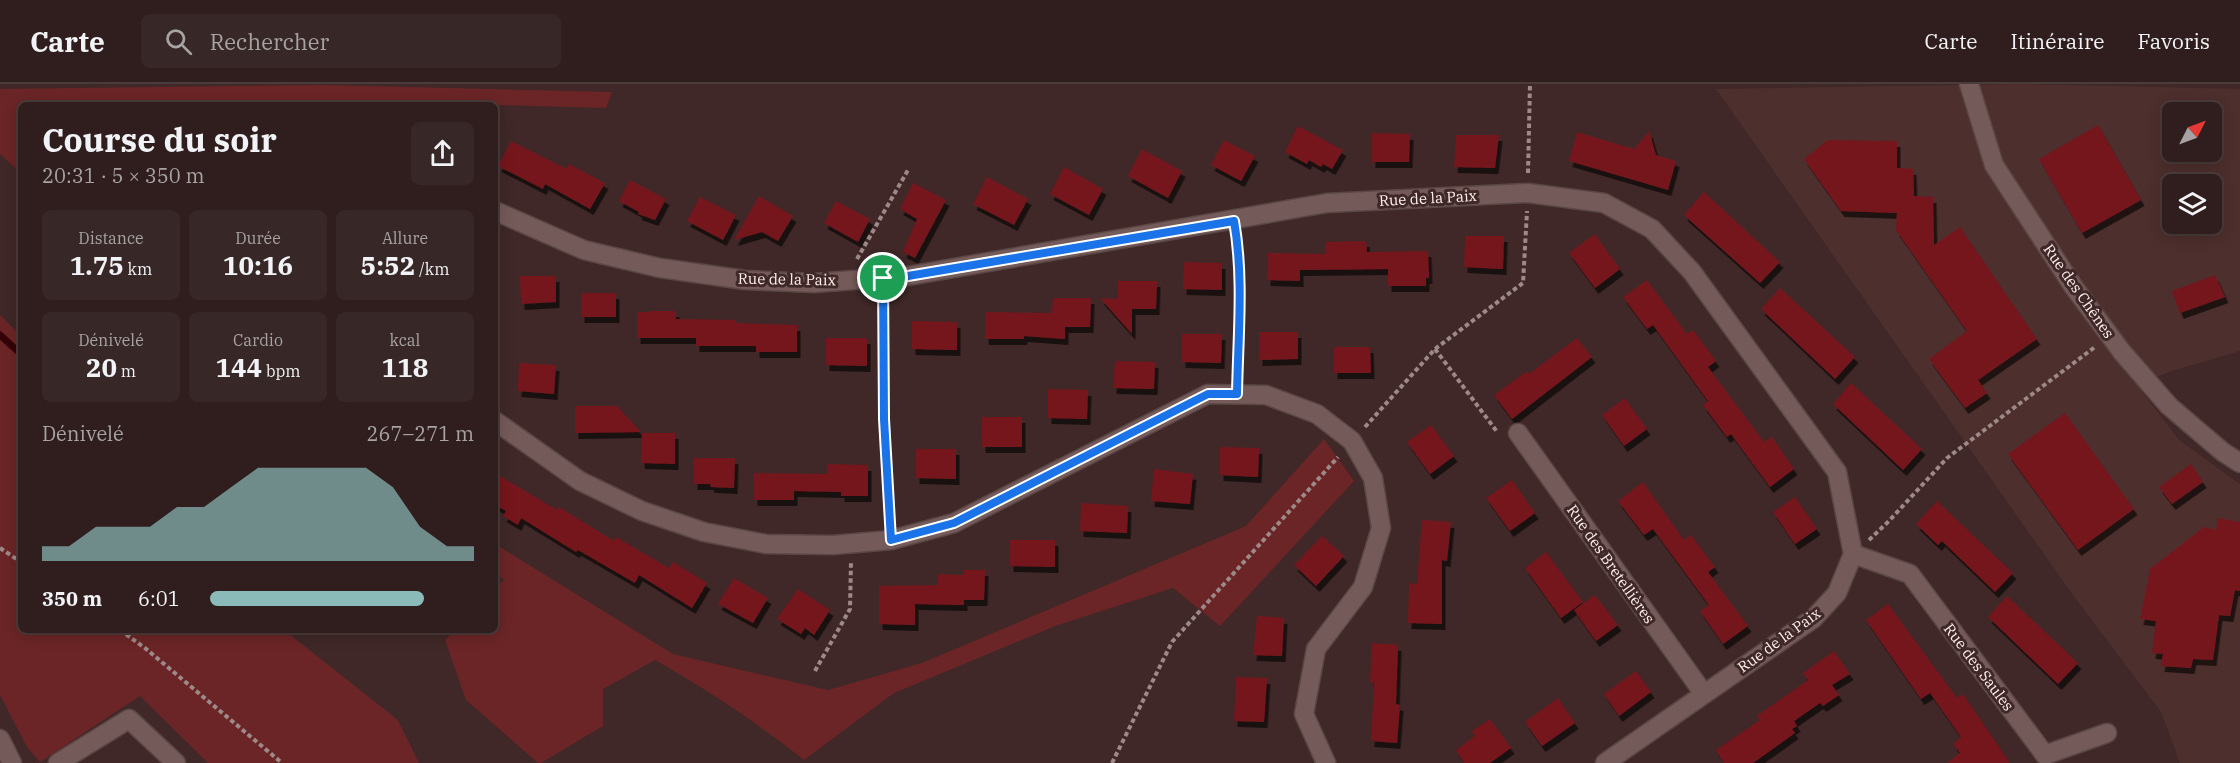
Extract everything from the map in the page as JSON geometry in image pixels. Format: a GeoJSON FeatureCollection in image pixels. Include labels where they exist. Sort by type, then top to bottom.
{"type":"FeatureCollection","features":[{"type":"Feature","properties":{"kind":"street","name":"Rue des Chênes"},"geometry":{"type":"LineString","coordinates":[[1969,84],[1994,165],[2073,286],[2110,336],[2169,406],[2223,452],[2240,463]]}},
{"type":"Feature","properties":{"kind":"street","name":"Rue de la Paix"},"geometry":{"type":"LineString","coordinates":[[498,212],[584,250],[660,268],[745,280],[814,283],[908,276],[1327,203],[1528,193],[1604,203],[1652,229],[1692,272],[1837,472],[1853,554],[1837,593],[1814,618],[1605,763]]}},
{"type":"Feature","properties":{"kind":"street"},"geometry":{"type":"LineString","coordinates":[[498,423],[580,481],[642,511],[704,532],[766,544],[851,544],[891,540],[954,523],[1208,394],[1266,395],[1317,414],[1352,441],[1373,478],[1381,528],[1363,587],[1316,649],[1304,714],[1326,763]]}},
{"type":"Feature","properties":{"kind":"street","name":"Rue des Bretellières"},"geometry":{"type":"LineString","coordinates":[[1518,433],[1704,694]]}},
{"type":"Feature","properties":{"kind":"street","name":"Rue des Saules"},"geometry":{"type":"LineString","coordinates":[[1853,554],[1910,574],[2045,755],[2108,733]]}},
{"type":"Feature","properties":{"kind":"street"},"geometry":{"type":"LineString","coordinates":[[58,763],[129,719],[176,763]]}},
{"type":"Feature","properties":{"kind":"street"},"geometry":{"type":"LineString","coordinates":[[0,739],[12,763]]}},
{"type":"Feature","properties":{"kind":"path"},"geometry":{"type":"LineString","coordinates":[[844,281],[909,170]]}},
{"type":"Feature","properties":{"kind":"path"},"geometry":{"type":"LineString","coordinates":[[1234,221],[1238,242],[1239,295],[1237,394]]}},
{"type":"Feature","properties":{"kind":"path"},"geometry":{"type":"LineString","coordinates":[[883,278],[884,419],[891,540]]}},
{"type":"Feature","properties":{"kind":"path"},"geometry":{"type":"LineString","coordinates":[[1853,554],[1889,521],[1947,458],[2110,336]]}},
{"type":"Feature","properties":{"kind":"path"},"geometry":{"type":"LineString","coordinates":[[1436,350],[1503,439],[1518,433]]}},
{"type":"Feature","properties":{"kind":"path"},"geometry":{"type":"LineString","coordinates":[[815,671],[850,609],[851,544]]}},
{"type":"Feature","properties":{"kind":"path"},"geometry":{"type":"LineString","coordinates":[[0,548],[18,560]]}},
{"type":"Feature","properties":{"kind":"path"},"geometry":{"type":"LineString","coordinates":[[124,633],[146,648],[282,763]]}},
{"type":"Feature","properties":{"kind":"shaded area"},"geometry":{"type":"Polygon","coordinates":[[[2024,84],[2240,89],[2240,351],[2172,371],[2137,385],[2179,440],[2240,484],[2240,763],[2180,763],[2161,712],[2070,591],[1716,89],[2024,84]]]}},
{"type":"Feature","properties":{"kind":"shaded area"},"geometry":{"type":"Polygon","coordinates":[[[325,85],[612,92],[606,108],[498,105],[498,102],[18,102],[18,170],[0,154],[0,89],[325,85]]]}},
{"type":"Feature","properties":{"kind":"shaded area"},"geometry":{"type":"Polygon","coordinates":[[[0,315],[18,333],[18,633],[288,633],[398,720],[419,763],[208,763],[140,696],[40,762],[27,747],[0,695],[0,315]]]}},
{"type":"Feature","properties":{"kind":"shaded area"},"geometry":{"type":"Polygon","coordinates":[[[1324,439],[1354,481],[1220,626],[1173,588],[1055,626],[894,693],[804,760],[731,707],[655,660],[603,689],[603,726],[538,763],[466,700],[445,640],[452,633],[498,633],[498,586],[504,580],[498,575],[498,546],[673,654],[828,690],[922,663],[1246,526],[1324,439]]]}},
{"type":"Feature","properties":{"kind":"building"},"geometry":{"type":"Polygon","coordinates":[[[2098,125],[2141,200],[2082,233],[2039,159],[2098,125]]]}},
{"type":"Feature","properties":{"kind":"building"},"geometry":{"type":"Polygon","coordinates":[[[1298,126],[1343,150],[1332,169],[1323,164],[1321,167],[1309,160],[1307,164],[1285,152],[1298,126]]]}},
{"type":"Feature","properties":{"kind":"building"},"geometry":{"type":"Polygon","coordinates":[[[1649,131],[1656,155],[1676,161],[1668,190],[1569,161],[1577,132],[1634,149],[1649,131]]]}},
{"type":"Feature","properties":{"kind":"building"},"geometry":{"type":"Polygon","coordinates":[[[1372,133],[1410,134],[1409,162],[1372,162],[1372,133]]]}},
{"type":"Feature","properties":{"kind":"building"},"geometry":{"type":"Polygon","coordinates":[[[1456,135],[1499,135],[1495,168],[1454,167],[1456,135]]]}},
{"type":"Feature","properties":{"kind":"building"},"geometry":{"type":"Polygon","coordinates":[[[1224,140],[1255,156],[1241,181],[1211,165],[1224,140]]]}},
{"type":"Feature","properties":{"kind":"building"},"geometry":{"type":"Polygon","coordinates":[[[1828,140],[1897,141],[1897,168],[1913,169],[1914,196],[1933,197],[1934,245],[1960,227],[2037,339],[1978,380],[1987,393],[1965,408],[1929,359],[1967,331],[1896,230],[1897,213],[1841,211],[1804,159],[1828,140]]]}},
{"type":"Feature","properties":{"kind":"building"},"geometry":{"type":"Polygon","coordinates":[[[511,141],[567,169],[569,164],[605,183],[590,209],[545,184],[543,189],[498,166],[511,141]]]}},
{"type":"Feature","properties":{"kind":"building"},"geometry":{"type":"Polygon","coordinates":[[[1142,149],[1182,171],[1168,198],[1128,176],[1142,149]]]}},
{"type":"Feature","properties":{"kind":"building"},"geometry":{"type":"Polygon","coordinates":[[[1064,167],[1103,189],[1089,215],[1050,194],[1064,167]]]}},
{"type":"Feature","properties":{"kind":"building"},"geometry":{"type":"Polygon","coordinates":[[[987,177],[1028,199],[1014,225],[973,204],[987,177]]]}},
{"type":"Feature","properties":{"kind":"building"},"geometry":{"type":"Polygon","coordinates":[[[630,180],[666,199],[655,220],[638,214],[639,212],[619,201],[630,180]]]}},
{"type":"Feature","properties":{"kind":"building"},"geometry":{"type":"Polygon","coordinates":[[[913,183],[946,200],[915,258],[903,252],[917,219],[900,209],[913,183]]]}},
{"type":"Feature","properties":{"kind":"building"},"geometry":{"type":"Polygon","coordinates":[[[1704,192],[1780,262],[1760,283],[1684,215],[1704,192]]]}},
{"type":"Feature","properties":{"kind":"building"},"geometry":{"type":"Polygon","coordinates":[[[759,196],[793,216],[778,241],[762,232],[734,240],[759,196]]]}},
{"type":"Feature","properties":{"kind":"building"},"geometry":{"type":"Polygon","coordinates":[[[700,197],[736,215],[723,240],[687,221],[700,197]]]}},
{"type":"Feature","properties":{"kind":"building"},"geometry":{"type":"Polygon","coordinates":[[[836,201],[870,219],[858,242],[824,223],[836,201]]]}},
{"type":"Feature","properties":{"kind":"building"},"geometry":{"type":"Polygon","coordinates":[[[1595,234],[1620,269],[1595,288],[1569,253],[1595,234]]]}},
{"type":"Feature","properties":{"kind":"building"},"geometry":{"type":"Polygon","coordinates":[[[1465,236],[1504,236],[1503,269],[1464,267],[1465,236]]]}},
{"type":"Feature","properties":{"kind":"building"},"geometry":{"type":"Polygon","coordinates":[[[1366,241],[1367,252],[1428,251],[1429,278],[1426,278],[1426,286],[1388,286],[1388,269],[1300,270],[1300,281],[1267,280],[1268,253],[1326,254],[1326,242],[1366,241]]]}},
{"type":"Feature","properties":{"kind":"building"},"geometry":{"type":"Polygon","coordinates":[[[1184,262],[1222,263],[1222,290],[1183,289],[1184,262]]]}},
{"type":"Feature","properties":{"kind":"building"},"geometry":{"type":"Polygon","coordinates":[[[2215,275],[2225,297],[2180,313],[2172,291],[2215,275]]]}},
{"type":"Feature","properties":{"kind":"building"},"geometry":{"type":"Polygon","coordinates":[[[520,276],[556,276],[556,302],[521,304],[520,276]]]}},
{"type":"Feature","properties":{"kind":"building"},"geometry":{"type":"Polygon","coordinates":[[[1647,280],[1687,334],[1693,330],[1716,361],[1708,367],[1764,442],[1772,437],[1794,469],[1770,487],[1731,434],[1727,437],[1703,405],[1708,401],[1653,325],[1647,329],[1623,297],[1647,280]]]}},
{"type":"Feature","properties":{"kind":"building"},"geometry":{"type":"Polygon","coordinates":[[[1118,281],[1157,281],[1156,309],[1132,309],[1132,334],[1100,298],[1118,299],[1118,281]]]}},
{"type":"Feature","properties":{"kind":"building"},"geometry":{"type":"Polygon","coordinates":[[[1780,288],[1855,357],[1835,379],[1761,309],[1780,288]]]}},
{"type":"Feature","properties":{"kind":"building"},"geometry":{"type":"Polygon","coordinates":[[[581,293],[616,293],[616,317],[581,317],[581,293]]]}},
{"type":"Feature","properties":{"kind":"building"},"geometry":{"type":"Polygon","coordinates":[[[1053,298],[1091,298],[1090,327],[1065,327],[1065,339],[1024,336],[1024,339],[985,339],[985,312],[1052,313],[1053,298]]]}},
{"type":"Feature","properties":{"kind":"building"},"geometry":{"type":"Polygon","coordinates":[[[676,311],[676,319],[736,320],[736,323],[797,325],[797,352],[756,352],[756,346],[696,346],[696,338],[637,338],[637,312],[676,311]]]}},
{"type":"Feature","properties":{"kind":"building"},"geometry":{"type":"Polygon","coordinates":[[[912,321],[957,322],[957,350],[912,349],[912,321]]]}},
{"type":"Feature","properties":{"kind":"building"},"geometry":{"type":"Polygon","coordinates":[[[1259,332],[1298,332],[1298,359],[1259,360],[1259,332]]]}},
{"type":"Feature","properties":{"kind":"building"},"geometry":{"type":"Polygon","coordinates":[[[1182,334],[1222,334],[1221,363],[1182,362],[1182,334]]]}},
{"type":"Feature","properties":{"kind":"building"},"geometry":{"type":"Polygon","coordinates":[[[826,338],[867,338],[867,366],[826,365],[826,338]]]}},
{"type":"Feature","properties":{"kind":"building"},"geometry":{"type":"Polygon","coordinates":[[[1577,338],[1592,357],[1512,419],[1494,395],[1527,371],[1529,374],[1577,338]]]}},
{"type":"Feature","properties":{"kind":"building"},"geometry":{"type":"Polygon","coordinates":[[[1334,347],[1370,347],[1371,373],[1334,373],[1334,347]]]}},
{"type":"Feature","properties":{"kind":"building"},"geometry":{"type":"Polygon","coordinates":[[[1115,361],[1155,362],[1154,389],[1113,388],[1115,361]]]}},
{"type":"Feature","properties":{"kind":"building"},"geometry":{"type":"Polygon","coordinates":[[[519,363],[556,365],[554,394],[518,391],[519,363]]]}},
{"type":"Feature","properties":{"kind":"building"},"geometry":{"type":"Polygon","coordinates":[[[1851,383],[1922,449],[1903,470],[1833,404],[1851,383]]]}},
{"type":"Feature","properties":{"kind":"building"},"geometry":{"type":"Polygon","coordinates":[[[1048,389],[1088,390],[1087,419],[1048,418],[1048,389]]]}},
{"type":"Feature","properties":{"kind":"building"},"geometry":{"type":"Polygon","coordinates":[[[1625,398],[1647,429],[1624,446],[1602,415],[1625,398]]]}},
{"type":"Feature","properties":{"kind":"building"},"geometry":{"type":"Polygon","coordinates":[[[575,406],[617,406],[641,432],[575,433],[575,406]]]}},
{"type":"Feature","properties":{"kind":"building"},"geometry":{"type":"Polygon","coordinates":[[[2065,413],[2134,509],[2078,550],[2008,454],[2065,413]]]}},
{"type":"Feature","properties":{"kind":"building"},"geometry":{"type":"Polygon","coordinates":[[[982,417],[1022,417],[1022,447],[982,447],[982,417]]]}},
{"type":"Feature","properties":{"kind":"building"},"geometry":{"type":"Polygon","coordinates":[[[1431,425],[1454,456],[1430,474],[1407,442],[1431,425]]]}},
{"type":"Feature","properties":{"kind":"building"},"geometry":{"type":"Polygon","coordinates":[[[642,433],[675,433],[675,464],[641,463],[642,433]]]}},
{"type":"Feature","properties":{"kind":"building"},"geometry":{"type":"Polygon","coordinates":[[[1220,447],[1259,448],[1258,477],[1220,475],[1220,447]]]}},
{"type":"Feature","properties":{"kind":"building"},"geometry":{"type":"Polygon","coordinates":[[[916,449],[956,449],[956,479],[916,478],[916,449]]]}},
{"type":"Feature","properties":{"kind":"building"},"geometry":{"type":"Polygon","coordinates":[[[694,458],[735,458],[734,488],[694,484],[694,458]]]}},
{"type":"Feature","properties":{"kind":"building"},"geometry":{"type":"Polygon","coordinates":[[[827,464],[868,465],[868,496],[841,496],[841,492],[794,491],[794,500],[754,500],[754,473],[827,474],[827,464]]]}},
{"type":"Feature","properties":{"kind":"building"},"geometry":{"type":"Polygon","coordinates":[[[2191,464],[2203,482],[2172,504],[2159,487],[2191,464]]]}},
{"type":"Feature","properties":{"kind":"building"},"geometry":{"type":"Polygon","coordinates":[[[1154,469],[1193,474],[1190,504],[1151,501],[1154,469]]]}},
{"type":"Feature","properties":{"kind":"building"},"geometry":{"type":"Polygon","coordinates":[[[498,475],[557,510],[559,507],[614,541],[616,537],[669,568],[673,562],[707,583],[692,608],[639,575],[635,583],[578,550],[576,552],[521,518],[518,525],[503,516],[506,511],[498,507],[498,475]]]}},
{"type":"Feature","properties":{"kind":"building"},"geometry":{"type":"Polygon","coordinates":[[[1512,480],[1535,513],[1510,531],[1486,498],[1512,480]]]}},
{"type":"Feature","properties":{"kind":"building"},"geometry":{"type":"Polygon","coordinates":[[[1643,482],[1684,540],[1691,535],[1715,567],[1708,572],[1748,626],[1723,644],[1700,611],[1709,605],[1653,529],[1644,535],[1618,501],[1643,482]]]}},
{"type":"Feature","properties":{"kind":"building"},"geometry":{"type":"Polygon","coordinates":[[[1795,497],[1817,529],[1795,544],[1773,512],[1795,497]]]}},
{"type":"Feature","properties":{"kind":"building"},"geometry":{"type":"Polygon","coordinates":[[[1937,501],[2013,573],[1995,592],[1942,541],[1938,545],[1916,524],[1937,501]]]}},
{"type":"Feature","properties":{"kind":"building"},"geometry":{"type":"Polygon","coordinates":[[[1081,503],[1128,506],[1127,533],[1080,531],[1081,503]]]}},
{"type":"Feature","properties":{"kind":"building"},"geometry":{"type":"Polygon","coordinates":[[[2218,518],[2240,522],[2240,591],[2235,590],[2230,616],[2219,615],[2213,660],[2193,659],[2191,668],[2161,666],[2163,654],[2152,653],[2156,621],[2140,619],[2150,569],[2204,527],[2216,530],[2218,518]]]}},
{"type":"Feature","properties":{"kind":"building"},"geometry":{"type":"Polygon","coordinates":[[[1422,520],[1451,522],[1447,561],[1442,560],[1442,624],[1408,623],[1409,583],[1417,584],[1422,520]]]}},
{"type":"Feature","properties":{"kind":"building"},"geometry":{"type":"Polygon","coordinates":[[[1322,536],[1344,556],[1316,586],[1294,565],[1322,536]]]}},
{"type":"Feature","properties":{"kind":"building"},"geometry":{"type":"Polygon","coordinates":[[[1010,540],[1055,540],[1055,567],[1010,566],[1010,540]]]}},
{"type":"Feature","properties":{"kind":"building"},"geometry":{"type":"Polygon","coordinates":[[[1546,552],[1583,602],[1561,618],[1525,568],[1546,552]]]}},
{"type":"Feature","properties":{"kind":"building"},"geometry":{"type":"Polygon","coordinates":[[[964,570],[985,570],[984,600],[964,600],[964,605],[915,604],[915,625],[879,624],[879,586],[938,585],[938,574],[963,575],[964,570]]]}},
{"type":"Feature","properties":{"kind":"building"},"geometry":{"type":"Polygon","coordinates":[[[734,578],[768,598],[753,623],[718,604],[734,578]]]}},
{"type":"Feature","properties":{"kind":"building"},"geometry":{"type":"Polygon","coordinates":[[[798,589],[830,610],[814,635],[805,628],[801,634],[777,619],[798,589]]]}},
{"type":"Feature","properties":{"kind":"building"},"geometry":{"type":"Polygon","coordinates":[[[1595,595],[1618,625],[1596,641],[1574,610],[1595,595]]]}},
{"type":"Feature","properties":{"kind":"building"},"geometry":{"type":"Polygon","coordinates":[[[2007,596],[2078,663],[2058,684],[1988,617],[2007,596]]]}},
{"type":"Feature","properties":{"kind":"building"},"geometry":{"type":"Polygon","coordinates":[[[1888,604],[1957,698],[1963,694],[2010,763],[1947,763],[1960,753],[1953,744],[1961,737],[1930,693],[1921,699],[1866,620],[1888,604]]]}},
{"type":"Feature","properties":{"kind":"building"},"geometry":{"type":"Polygon","coordinates":[[[1257,616],[1284,618],[1282,656],[1253,655],[1257,616]]]}},
{"type":"Feature","properties":{"kind":"building"},"geometry":{"type":"Polygon","coordinates":[[[1372,643],[1398,645],[1396,704],[1400,705],[1397,743],[1371,741],[1374,682],[1370,682],[1372,643]]]}},
{"type":"Feature","properties":{"kind":"building"},"geometry":{"type":"Polygon","coordinates":[[[1834,651],[1850,674],[1832,685],[1839,695],[1823,706],[1820,703],[1794,721],[1797,726],[1792,729],[1795,733],[1753,763],[1724,763],[1716,750],[1760,720],[1757,716],[1808,680],[1803,673],[1834,651]]]}},
{"type":"Feature","properties":{"kind":"building"},"geometry":{"type":"Polygon","coordinates":[[[1636,671],[1651,692],[1619,716],[1604,694],[1636,671]]]}},
{"type":"Feature","properties":{"kind":"building"},"geometry":{"type":"Polygon","coordinates":[[[1236,677],[1267,678],[1264,722],[1234,721],[1236,677]]]}},
{"type":"Feature","properties":{"kind":"building"},"geometry":{"type":"Polygon","coordinates":[[[1558,698],[1575,723],[1542,746],[1525,722],[1558,698]]]}},
{"type":"Feature","properties":{"kind":"building"},"geometry":{"type":"Polygon","coordinates":[[[1490,719],[1511,748],[1490,763],[1464,763],[1456,750],[1475,736],[1472,731],[1490,719]]]}},
{"type":"Feature","properties":{"kind":"waterway"},"geometry":{"type":"LineString","coordinates":[[0,335],[18,351]]}},
{"type":"Feature","properties":{"kind":"route"},"geometry":{"type":"LineString","coordinates":[[1234,221],[1238,242],[1237,394],[1208,394],[954,523],[891,540],[884,419],[883,278],[908,276],[1234,221]]}}]}
